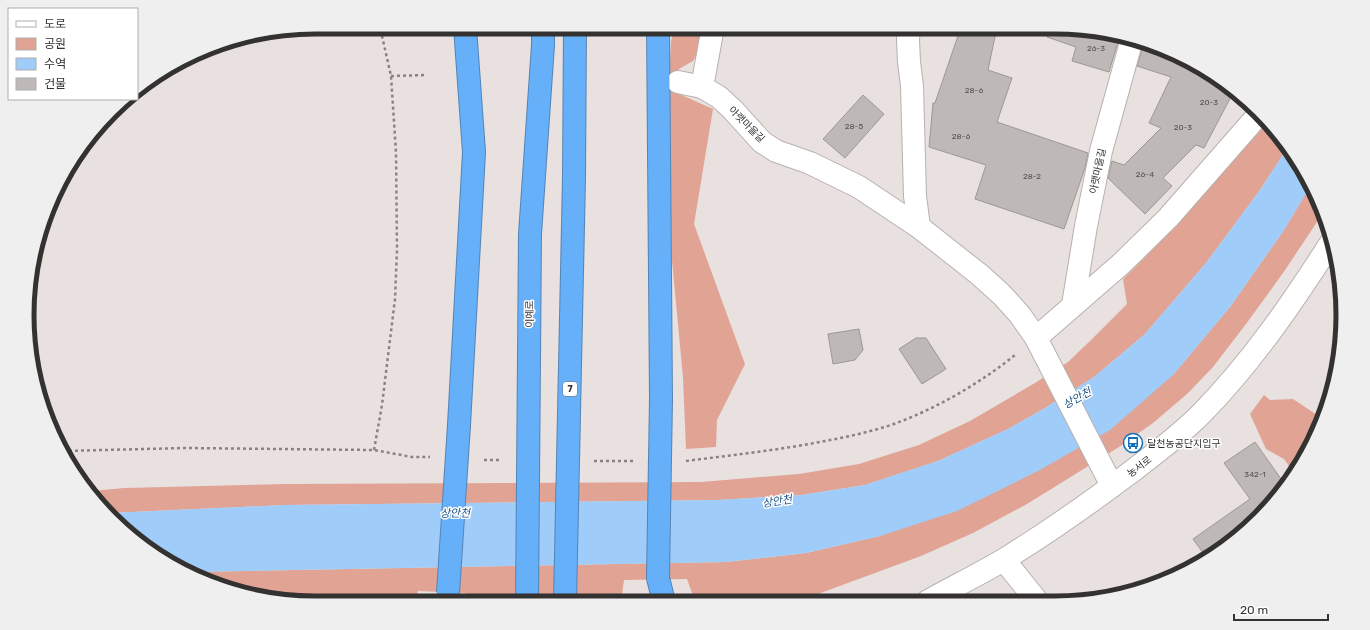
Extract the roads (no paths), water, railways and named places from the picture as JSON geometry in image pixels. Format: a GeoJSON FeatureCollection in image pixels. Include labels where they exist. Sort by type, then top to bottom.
{"type":"FeatureCollection","features":[{"type":"Feature","properties":{"kind":"highway"},"geometry":{"type":"LineString","coordinates":[[447,596],[459,426],[474,152],[466,34]]}},
{"type":"Feature","properties":{"kind":"highway","name":"이예로"},"geometry":{"type":"LineString","coordinates":[[527,596],[530,234],[543,34]]}},
{"type":"Feature","properties":{"kind":"highway","name":"7"},"geometry":{"type":"LineString","coordinates":[[565,596],[574,177],[575,34]]}},
{"type":"Feature","properties":{"kind":"highway"},"geometry":{"type":"LineString","coordinates":[[658,34],[661,399],[658,596]]}},
{"type":"Feature","properties":{"kind":"highway"},"geometry":{"type":"LineString","coordinates":[[658,578],[662,596]]}},
{"type":"Feature","properties":{"kind":"street"},"geometry":{"type":"LineString","coordinates":[[702,87],[712,34]]}},
{"type":"Feature","properties":{"kind":"street"},"geometry":{"type":"LineString","coordinates":[[908,34],[909,62],[912,86],[915,196],[919,227]]}},
{"type":"Feature","properties":{"kind":"street","name":"아랫마을길"},"geometry":{"type":"LineString","coordinates":[[1074,305],[1086,226],[1101,151],[1130,45]]}},
{"type":"Feature","properties":{"kind":"street","name":"아랫마을길"},"geometry":{"type":"LineString","coordinates":[[678,82],[702,87],[719,97],[762,142],[776,151],[810,163],[859,187],[919,227],[1002,294],[1020,315],[1040,346],[1112,486]]}},
{"type":"Feature","properties":{"kind":"street"},"geometry":{"type":"LineString","coordinates":[[1040,346],[1074,305],[1168,218],[1256,118]]}},
{"type":"Feature","properties":{"kind":"street","name":"농서로"},"geometry":{"type":"LineString","coordinates":[[937,596],[1004,560],[1057,526],[1171,441],[1201,414],[1255,352],[1279,320],[1328,248]]}},
{"type":"Feature","properties":{"kind":"street"},"geometry":{"type":"LineString","coordinates":[[1004,560],[1033,596]]}},
{"type":"Feature","properties":{"kind":"water","name":"상안천"},"geometry":{"type":"Polygon","coordinates":[[[1284,153],[1307,191],[1284,230],[1230,307],[1173,375],[1110,430],[1038,471],[957,511],[880,536],[806,553],[726,562],[201,572],[159,549],[115,513],[285,505],[718,500],[802,495],[865,485],[938,461],[1008,429],[1094,377],[1144,335],[1206,263],[1260,190],[1284,153]]]}},
{"type":"Feature","properties":{"kind":"place","name":"달천농공단지입구"},"geometry":{"type":"Point","coordinates":[1133,443]}}]}
